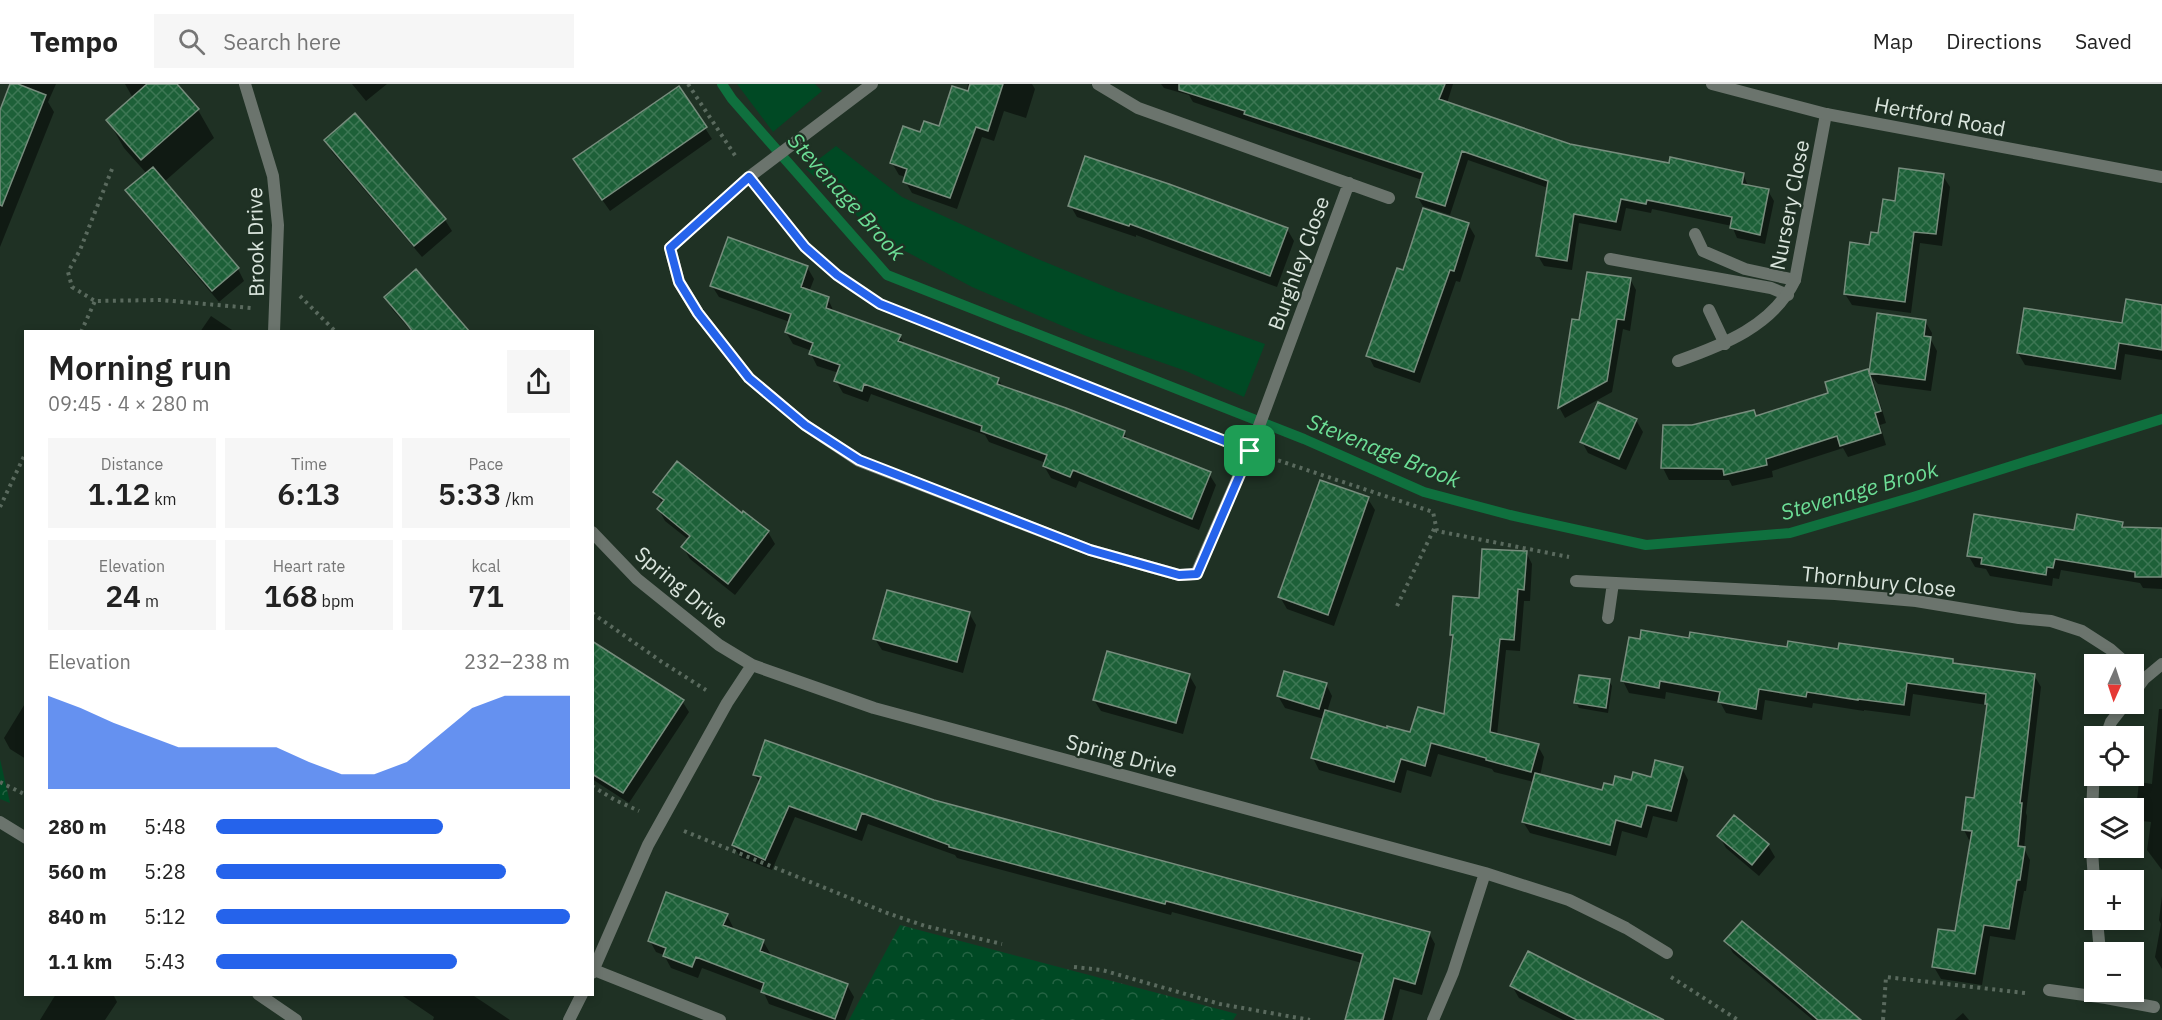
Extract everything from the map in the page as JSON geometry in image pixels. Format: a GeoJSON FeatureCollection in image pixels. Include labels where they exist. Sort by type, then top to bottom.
{"type":"FeatureCollection","features":[{"type":"Feature","properties":{"kind":"street","name":"Brook Drive"},"geometry":{"type":"LineString","coordinates":[[245,84],[273,176],[278,225],[274,330]]}},
{"type":"Feature","properties":{"kind":"street"},"geometry":{"type":"LineString","coordinates":[[751,175],[872,84]]}},
{"type":"Feature","properties":{"kind":"street","name":"Burghley Close"},"geometry":{"type":"LineString","coordinates":[[751,175],[670,248],[679,282],[698,313],[749,378],[805,425],[859,460],[1090,550],[1179,575],[1197,574],[1251,448],[1349,183],[1138,108],[1098,84]]}},
{"type":"Feature","properties":{"kind":"street","name":"Hertford Road"},"geometry":{"type":"LineString","coordinates":[[1712,84],[1826,114],[2162,177]]}},
{"type":"Feature","properties":{"kind":"street","name":"Nursery Close"},"geometry":{"type":"LineString","coordinates":[[1678,361],[1725,344],[1773,313],[1788,295],[1795,280],[1826,114]]}},
{"type":"Feature","properties":{"kind":"street"},"geometry":{"type":"LineString","coordinates":[[1349,183],[1389,198]]}},
{"type":"Feature","properties":{"kind":"street"},"geometry":{"type":"LineString","coordinates":[[1695,234],[1703,251],[1745,269],[1795,280]]}},
{"type":"Feature","properties":{"kind":"street"},"geometry":{"type":"LineString","coordinates":[[1610,259],[1771,288],[1788,295]]}},
{"type":"Feature","properties":{"kind":"street"},"geometry":{"type":"LineString","coordinates":[[1709,310],[1725,344]]}},
{"type":"Feature","properties":{"kind":"street","name":"Spring Drive"},"geometry":{"type":"LineString","coordinates":[[594,534],[637,579],[719,645],[752,665],[874,708],[1485,873],[1569,900],[1626,928],[1667,953]]}},
{"type":"Feature","properties":{"kind":"street","name":"Thornbury Close"},"geometry":{"type":"LineString","coordinates":[[1576,581],[1846,595],[1916,601],[2050,621],[2082,631],[2116,654]]}},
{"type":"Feature","properties":{"kind":"street"},"geometry":{"type":"LineString","coordinates":[[1608,618],[1613,583]]}},
{"type":"Feature","properties":{"kind":"street"},"geometry":{"type":"LineString","coordinates":[[2144,679],[2162,664]]}},
{"type":"Feature","properties":{"kind":"street"},"geometry":{"type":"LineString","coordinates":[[594,970],[648,845],[727,703],[752,665]]}},
{"type":"Feature","properties":{"kind":"street"},"geometry":{"type":"LineString","coordinates":[[2093,786],[2091,836],[2093,870]]}},
{"type":"Feature","properties":{"kind":"street"},"geometry":{"type":"LineString","coordinates":[[0,822],[24,837]]}},
{"type":"Feature","properties":{"kind":"street"},"geometry":{"type":"LineString","coordinates":[[1433,1020],[1453,973],[1485,873]]}},
{"type":"Feature","properties":{"kind":"street"},"geometry":{"type":"LineString","coordinates":[[594,972],[720,1020]]}},
{"type":"Feature","properties":{"kind":"street"},"geometry":{"type":"LineString","coordinates":[[2049,990],[2084,993]]}},
{"type":"Feature","properties":{"kind":"street"},"geometry":{"type":"LineString","coordinates":[[261,996],[296,1020]]}},
{"type":"Feature","properties":{"kind":"street"},"geometry":{"type":"LineString","coordinates":[[569,1020],[581,996]]}},
{"type":"Feature","properties":{"kind":"street"},"geometry":{"type":"LineString","coordinates":[[2134,1002],[2154,1007]]}},
{"type":"Feature","properties":{"kind":"path"},"geometry":{"type":"LineString","coordinates":[[688,84],[751,175],[805,247],[837,275],[880,304],[1251,448],[1433,512],[1437,531],[1569,556],[1576,581]]}},
{"type":"Feature","properties":{"kind":"path"},"geometry":{"type":"LineString","coordinates":[[112,169],[69,272],[72,287],[95,301],[161,300],[275,311]]}},
{"type":"Feature","properties":{"kind":"path"},"geometry":{"type":"LineString","coordinates":[[277,271],[334,330]]}},
{"type":"Feature","properties":{"kind":"path"},"geometry":{"type":"LineString","coordinates":[[82,330],[95,301]]}},
{"type":"Feature","properties":{"kind":"path"},"geometry":{"type":"LineString","coordinates":[[0,507],[24,456]]}},
{"type":"Feature","properties":{"kind":"path"},"geometry":{"type":"LineString","coordinates":[[1397,606],[1435,527]]}},
{"type":"Feature","properties":{"kind":"path"},"geometry":{"type":"LineString","coordinates":[[594,614],[662,662],[727,703]]}},
{"type":"Feature","properties":{"kind":"path"},"geometry":{"type":"LineString","coordinates":[[0,782],[24,794]]}},
{"type":"Feature","properties":{"kind":"path"},"geometry":{"type":"LineString","coordinates":[[594,787],[615,800],[662,822],[887,913],[926,926],[1002,944]]}},
{"type":"Feature","properties":{"kind":"path"},"geometry":{"type":"LineString","coordinates":[[1667,953],[1669,975],[1738,1020]]}},
{"type":"Feature","properties":{"kind":"path"},"geometry":{"type":"LineString","coordinates":[[1074,967],[1102,970],[1220,1004],[1310,1020]]}},
{"type":"Feature","properties":{"kind":"path"},"geometry":{"type":"LineString","coordinates":[[1883,1020],[1886,977],[2037,994],[2049,990]]}},
{"type":"Feature","properties":{"kind":"green space"},"geometry":{"type":"Polygon","coordinates":[[[737,84],[815,84],[822,91],[773,132],[737,84]]]}},
{"type":"Feature","properties":{"kind":"green space"},"geometry":{"type":"Polygon","coordinates":[[[836,146],[902,197],[1033,257],[1118,292],[1265,344],[1244,397],[1186,371],[1086,336],[972,287],[881,238],[806,169],[836,146]]]}},
{"type":"Feature","properties":{"kind":"green space"},"geometry":{"type":"Polygon","coordinates":[[[0,759],[10,803],[0,799],[0,759]]]}},
{"type":"Feature","properties":{"kind":"green space"},"geometry":{"type":"Polygon","coordinates":[[[900,925],[1237,1014],[1233,1020],[849,1020],[900,925]]]}},
{"type":"Feature","properties":{"kind":"building"},"geometry":{"type":"Polygon","coordinates":[[[10,84],[18,84],[46,95],[2,206],[0,205],[0,110],[10,84]]]}},
{"type":"Feature","properties":{"kind":"building"},"geometry":{"type":"Polygon","coordinates":[[[147,84],[177,84],[199,109],[141,160],[106,120],[147,84]]]}},
{"type":"Feature","properties":{"kind":"building"},"geometry":{"type":"Polygon","coordinates":[[[970,84],[1003,84],[988,131],[976,127],[950,198],[903,182],[907,169],[890,163],[903,126],[920,132],[924,121],[939,126],[952,86],[968,91],[970,84]]]}},
{"type":"Feature","properties":{"kind":"building"},"geometry":{"type":"Polygon","coordinates":[[[1179,84],[1445,84],[1439,99],[1570,144],[1669,163],[1670,157],[1744,173],[1742,184],[1769,189],[1760,235],[1730,228],[1732,217],[1647,200],[1646,204],[1621,199],[1616,222],[1574,214],[1567,261],[1536,256],[1548,181],[1462,151],[1445,206],[1416,197],[1423,173],[1244,114],[1245,111],[1179,90],[1179,84]]]}},
{"type":"Feature","properties":{"kind":"building"},"geometry":{"type":"Polygon","coordinates":[[[679,86],[707,127],[602,200],[573,159],[679,86]]]}},
{"type":"Feature","properties":{"kind":"building"},"geometry":{"type":"Polygon","coordinates":[[[355,113],[446,219],[414,246],[324,140],[355,113]]]}},
{"type":"Feature","properties":{"kind":"building"},"geometry":{"type":"Polygon","coordinates":[[[1085,156],[1288,228],[1270,276],[1130,224],[1129,226],[1068,206],[1085,156]]]}},
{"type":"Feature","properties":{"kind":"building"},"geometry":{"type":"Polygon","coordinates":[[[153,167],[239,268],[212,291],[125,190],[153,167]]]}},
{"type":"Feature","properties":{"kind":"building"},"geometry":{"type":"Polygon","coordinates":[[[1899,168],[1944,174],[1936,234],[1914,232],[1905,302],[1844,294],[1850,242],[1869,245],[1871,232],[1878,233],[1883,199],[1895,201],[1899,168]]]}},
{"type":"Feature","properties":{"kind":"building"},"geometry":{"type":"Polygon","coordinates":[[[1423,208],[1469,223],[1454,271],[1450,270],[1414,372],[1366,356],[1397,268],[1403,270],[1423,208]]]}},
{"type":"Feature","properties":{"kind":"building"},"geometry":{"type":"Polygon","coordinates":[[[728,237],[808,266],[801,287],[829,297],[826,308],[901,335],[898,341],[999,378],[997,384],[1125,431],[1123,437],[1211,472],[1192,519],[1073,470],[1070,477],[1043,466],[1047,455],[981,431],[982,426],[864,384],[862,391],[834,381],[840,365],[809,354],[813,343],[785,332],[791,314],[710,286],[728,237]]]}},
{"type":"Feature","properties":{"kind":"building"},"geometry":{"type":"Polygon","coordinates":[[[416,269],[468,330],[411,330],[384,297],[416,269]]]}},
{"type":"Feature","properties":{"kind":"building"},"geometry":{"type":"Polygon","coordinates":[[[1587,272],[1631,278],[1624,320],[1617,319],[1607,381],[1558,408],[1572,319],[1579,320],[1587,272]]]}},
{"type":"Feature","properties":{"kind":"building"},"geometry":{"type":"Polygon","coordinates":[[[2126,299],[2162,305],[2162,350],[2119,343],[2115,369],[2017,353],[2024,308],[2122,323],[2126,299]]]}},
{"type":"Feature","properties":{"kind":"building"},"geometry":{"type":"Polygon","coordinates":[[[1877,313],[1926,320],[1924,336],[1931,337],[1925,380],[1869,373],[1877,313]]]}},
{"type":"Feature","properties":{"kind":"building"},"geometry":{"type":"Polygon","coordinates":[[[1868,369],[1881,411],[1875,413],[1881,433],[1840,446],[1837,436],[1766,459],[1767,465],[1724,475],[1723,469],[1661,468],[1663,425],[1692,425],[1754,410],[1756,416],[1828,393],[1825,382],[1868,369]]]}},
{"type":"Feature","properties":{"kind":"building"},"geometry":{"type":"Polygon","coordinates":[[[1598,402],[1637,419],[1619,459],[1580,442],[1598,402]]]}},
{"type":"Feature","properties":{"kind":"building"},"geometry":{"type":"Polygon","coordinates":[[[677,461],[742,513],[743,511],[769,531],[728,584],[681,547],[690,536],[657,509],[664,500],[653,492],[677,461]]]}},
{"type":"Feature","properties":{"kind":"building"},"geometry":{"type":"Polygon","coordinates":[[[1320,480],[1369,497],[1328,615],[1278,597],[1320,480]]]}},
{"type":"Feature","properties":{"kind":"building"},"geometry":{"type":"Polygon","coordinates":[[[1974,514],[2074,530],[2077,514],[2123,522],[2122,527],[2162,528],[2162,577],[2135,577],[2135,572],[2055,559],[2053,568],[2047,567],[2046,575],[1981,564],[1982,558],[1967,556],[1974,514]]]}},
{"type":"Feature","properties":{"kind":"building"},"geometry":{"type":"Polygon","coordinates":[[[1482,549],[1527,551],[1524,590],[1518,589],[1514,640],[1500,639],[1490,732],[1539,744],[1531,772],[1431,743],[1425,766],[1401,759],[1394,782],[1311,758],[1325,710],[1387,728],[1387,726],[1410,732],[1418,707],[1444,714],[1453,635],[1450,635],[1453,596],[1479,598],[1482,549]]]}},
{"type":"Feature","properties":{"kind":"building"},"geometry":{"type":"Polygon","coordinates":[[[887,590],[970,612],[957,662],[873,639],[887,590]]]}},
{"type":"Feature","properties":{"kind":"building"},"geometry":{"type":"Polygon","coordinates":[[[1641,630],[1689,638],[1690,632],[1787,647],[1788,641],[1838,649],[1839,643],[1953,659],[1953,663],[2035,674],[2020,803],[2022,803],[2018,846],[2025,847],[2020,880],[2017,880],[2009,929],[1984,925],[1975,974],[1932,967],[1938,929],[1955,931],[1972,831],[1962,830],[1966,797],[1974,798],[1987,704],[1985,704],[1986,694],[1907,683],[1904,705],[1807,692],[1806,697],[1759,689],[1756,709],[1718,702],[1720,692],[1660,681],[1659,688],[1621,681],[1629,637],[1640,639],[1641,630]]]}},
{"type":"Feature","properties":{"kind":"building"},"geometry":{"type":"Polygon","coordinates":[[[594,642],[684,700],[623,793],[594,775],[594,642]]]}},
{"type":"Feature","properties":{"kind":"building"},"geometry":{"type":"Polygon","coordinates":[[[1107,651],[1190,674],[1176,723],[1093,700],[1107,651]]]}},
{"type":"Feature","properties":{"kind":"building"},"geometry":{"type":"Polygon","coordinates":[[[1284,671],[1327,683],[1319,709],[1277,696],[1284,671]]]}},
{"type":"Feature","properties":{"kind":"building"},"geometry":{"type":"Polygon","coordinates":[[[1579,675],[1610,679],[1606,708],[1574,703],[1579,675]]]}},
{"type":"Feature","properties":{"kind":"building"},"geometry":{"type":"Polygon","coordinates":[[[765,740],[934,800],[1430,932],[1415,984],[1394,978],[1383,1020],[1345,1020],[1363,954],[1166,901],[1165,904],[949,847],[949,845],[862,813],[856,830],[789,806],[765,860],[732,845],[761,777],[753,775],[765,740]]]}},
{"type":"Feature","properties":{"kind":"building"},"geometry":{"type":"Polygon","coordinates":[[[1655,760],[1683,767],[1671,811],[1647,805],[1641,827],[1616,820],[1610,845],[1522,822],[1535,773],[1602,790],[1604,783],[1613,785],[1615,776],[1631,780],[1633,772],[1651,777],[1655,760]]]}},
{"type":"Feature","properties":{"kind":"building"},"geometry":{"type":"Polygon","coordinates":[[[1734,815],[1769,844],[1752,865],[1717,836],[1734,815]]]}},
{"type":"Feature","properties":{"kind":"building"},"geometry":{"type":"Polygon","coordinates":[[[666,892],[728,914],[723,925],[764,940],[760,951],[848,984],[835,1019],[761,992],[764,983],[696,957],[692,967],[663,956],[666,948],[648,941],[666,892]]]}},
{"type":"Feature","properties":{"kind":"building"},"geometry":{"type":"Polygon","coordinates":[[[1742,921],[1861,1020],[1818,1020],[1724,941],[1742,921]]]}},
{"type":"Feature","properties":{"kind":"building"},"geometry":{"type":"Polygon","coordinates":[[[1528,951],[1664,1020],[1577,1020],[1510,986],[1528,951]]]}},
{"type":"Feature","properties":{"kind":"waterway","name":"Stevenage Brook"},"geometry":{"type":"LineString","coordinates":[[722,84],[732,99],[887,275],[1304,439],[1424,492],[1510,515],[1646,545],[1790,533],[2162,419]]}},
{"type":"Feature","properties":{"kind":"route"},"geometry":{"type":"LineString","coordinates":[[749,177],[805,247],[837,275],[880,304],[1250,451],[1197,574],[1179,575],[1090,550],[859,460],[805,425],[749,378],[698,313],[679,282],[670,248],[749,177]]}}]}
